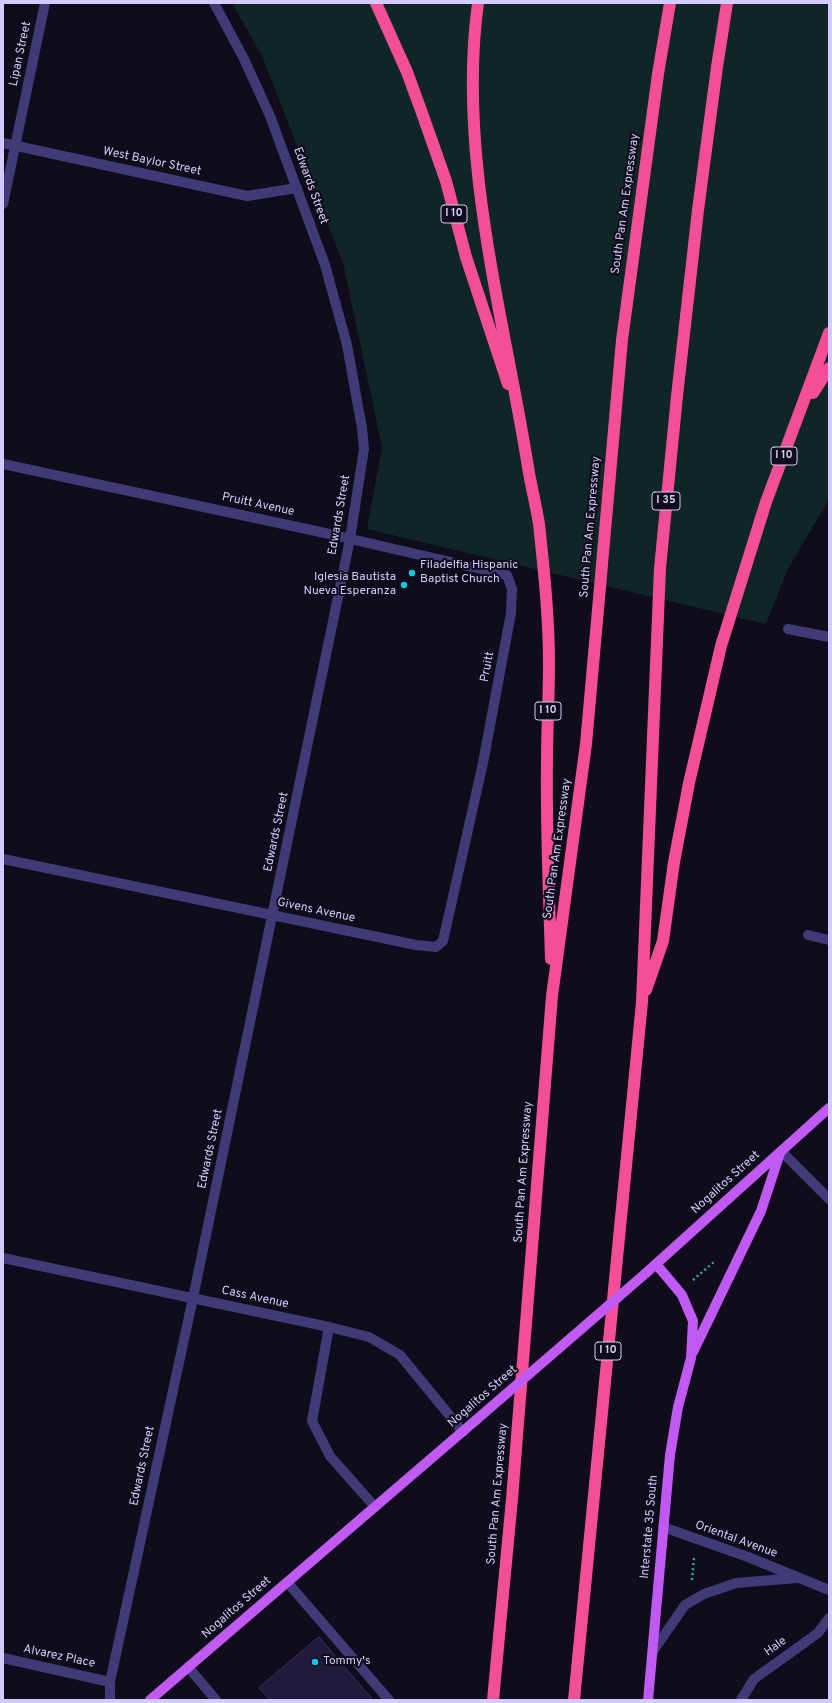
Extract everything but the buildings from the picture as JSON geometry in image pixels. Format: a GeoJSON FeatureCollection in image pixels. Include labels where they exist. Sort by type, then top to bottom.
{"type":"FeatureCollection","features":[{"type":"Feature","properties":{"kind":"highway","name":"I 10"},"geometry":{"type":"LineString","coordinates":[[376,3],[407,72],[446,181],[466,257],[522,428],[538,521],[545,580],[549,662],[546,763],[552,996]]}},
{"type":"Feature","properties":{"kind":"highway"},"geometry":{"type":"LineString","coordinates":[[478,3],[473,65],[474,119],[479,178],[486,235],[522,428]]}},
{"type":"Feature","properties":{"kind":"highway","name":"South Pan Am Expressway"},"geometry":{"type":"LineString","coordinates":[[493,1700],[513,1491],[552,996],[586,744],[622,340],[657,81],[670,3]]}},
{"type":"Feature","properties":{"kind":"highway","name":"I 35"},"geometry":{"type":"LineString","coordinates":[[642,1002],[660,568],[677,396],[698,210],[727,3]]}},
{"type":"Feature","properties":{"kind":"highway","name":"I 10"},"geometry":{"type":"LineString","coordinates":[[574,1700],[642,1002],[663,941],[674,862],[689,783],[721,646],[766,502],[829,334]]}},
{"type":"Feature","properties":{"kind":"highway"},"geometry":{"type":"LineString","coordinates":[[802,409],[829,368]]}},
{"type":"Feature","properties":{"kind":"main road","name":"Nogalitos Street"},"geometry":{"type":"LineString","coordinates":[[150,1700],[646,1273],[829,1108]]}},
{"type":"Feature","properties":{"kind":"main road","name":"Interstate 35 South"},"geometry":{"type":"LineString","coordinates":[[648,1700],[670,1455],[678,1407],[691,1358],[761,1211],[781,1151]]}},
{"type":"Feature","properties":{"kind":"main road","name":"Interstate 35 South"},"geometry":{"type":"LineString","coordinates":[[656,1264],[682,1296],[693,1321],[691,1358]]}},
{"type":"Feature","properties":{"kind":"street","name":"Lipan Street"},"geometry":{"type":"LineString","coordinates":[[3,204],[45,3]]}},
{"type":"Feature","properties":{"kind":"street","name":"Edwards Street"},"geometry":{"type":"LineString","coordinates":[[110,1700],[110,1682],[193,1298],[350,538],[364,449],[362,428],[347,345],[324,265],[270,116],[244,59],[214,3]]}},
{"type":"Feature","properties":{"kind":"street","name":"West Baylor Street"},"geometry":{"type":"LineString","coordinates":[[3,143],[247,196],[297,188]]}},
{"type":"Feature","properties":{"kind":"street","name":"Pruitt Avenue"},"geometry":{"type":"LineString","coordinates":[[3,464],[350,538],[507,575]]}},
{"type":"Feature","properties":{"kind":"street","name":"Pruitt"},"geometry":{"type":"LineString","coordinates":[[483,763],[511,613],[512,589],[507,575]]}},
{"type":"Feature","properties":{"kind":"street"},"geometry":{"type":"LineString","coordinates":[[788,629],[829,637]]}},
{"type":"Feature","properties":{"kind":"street","name":"Givens Avenue"},"geometry":{"type":"LineString","coordinates":[[3,858],[416,945],[436,947],[443,940],[483,763]]}},
{"type":"Feature","properties":{"kind":"street"},"geometry":{"type":"LineString","coordinates":[[808,935],[829,940]]}},
{"type":"Feature","properties":{"kind":"street"},"geometry":{"type":"LineString","coordinates":[[781,1151],[829,1199]]}},
{"type":"Feature","properties":{"kind":"street","name":"Cass Avenue"},"geometry":{"type":"LineString","coordinates":[[3,1258],[329,1327],[369,1337],[400,1355],[463,1432]]}},
{"type":"Feature","properties":{"kind":"street"},"geometry":{"type":"LineString","coordinates":[[329,1327],[312,1421],[330,1456],[375,1506]]}},
{"type":"Feature","properties":{"kind":"street","name":"Oriental Avenue"},"geometry":{"type":"LineString","coordinates":[[663,1527],[748,1557],[829,1590]]}},
{"type":"Feature","properties":{"kind":"street","name":"Oriental Avenue"},"geometry":{"type":"LineString","coordinates":[[653,1651],[685,1605],[704,1594],[736,1583],[799,1578]]}},
{"type":"Feature","properties":{"kind":"street"},"geometry":{"type":"LineString","coordinates":[[287,1582],[389,1700]]}},
{"type":"Feature","properties":{"kind":"street","name":"Hale"},"geometry":{"type":"LineString","coordinates":[[742,1700],[754,1679],[818,1633],[829,1618]]}},
{"type":"Feature","properties":{"kind":"street","name":"Alvarez Place"},"geometry":{"type":"LineString","coordinates":[[3,1658],[110,1682]]}},
{"type":"Feature","properties":{"kind":"street"},"geometry":{"type":"LineString","coordinates":[[188,1667],[216,1700]]}},
{"type":"Feature","properties":{"kind":"path"},"geometry":{"type":"LineString","coordinates":[[688,1285],[720,1257]]}},
{"type":"Feature","properties":{"kind":"path"},"geometry":{"type":"LineString","coordinates":[[691,1582],[694,1555]]}},
{"type":"Feature","properties":{"kind":"green space"},"geometry":{"type":"Polygon","coordinates":[[[232,3],[829,3],[829,499],[788,569],[766,624],[367,529],[382,447],[343,263],[262,56],[232,3]]]}},
{"type":"Feature","properties":{"kind":"place","name":"Filadelfia Hispanic Baptist Church"},"geometry":{"type":"Point","coordinates":[412,573]}},
{"type":"Feature","properties":{"kind":"place","name":"Iglesia Bautista Nueva Esperanza"},"geometry":{"type":"Point","coordinates":[404,585]}},
{"type":"Feature","properties":{"kind":"place","name":"Tommy's"},"geometry":{"type":"Point","coordinates":[315,1662]}}]}
